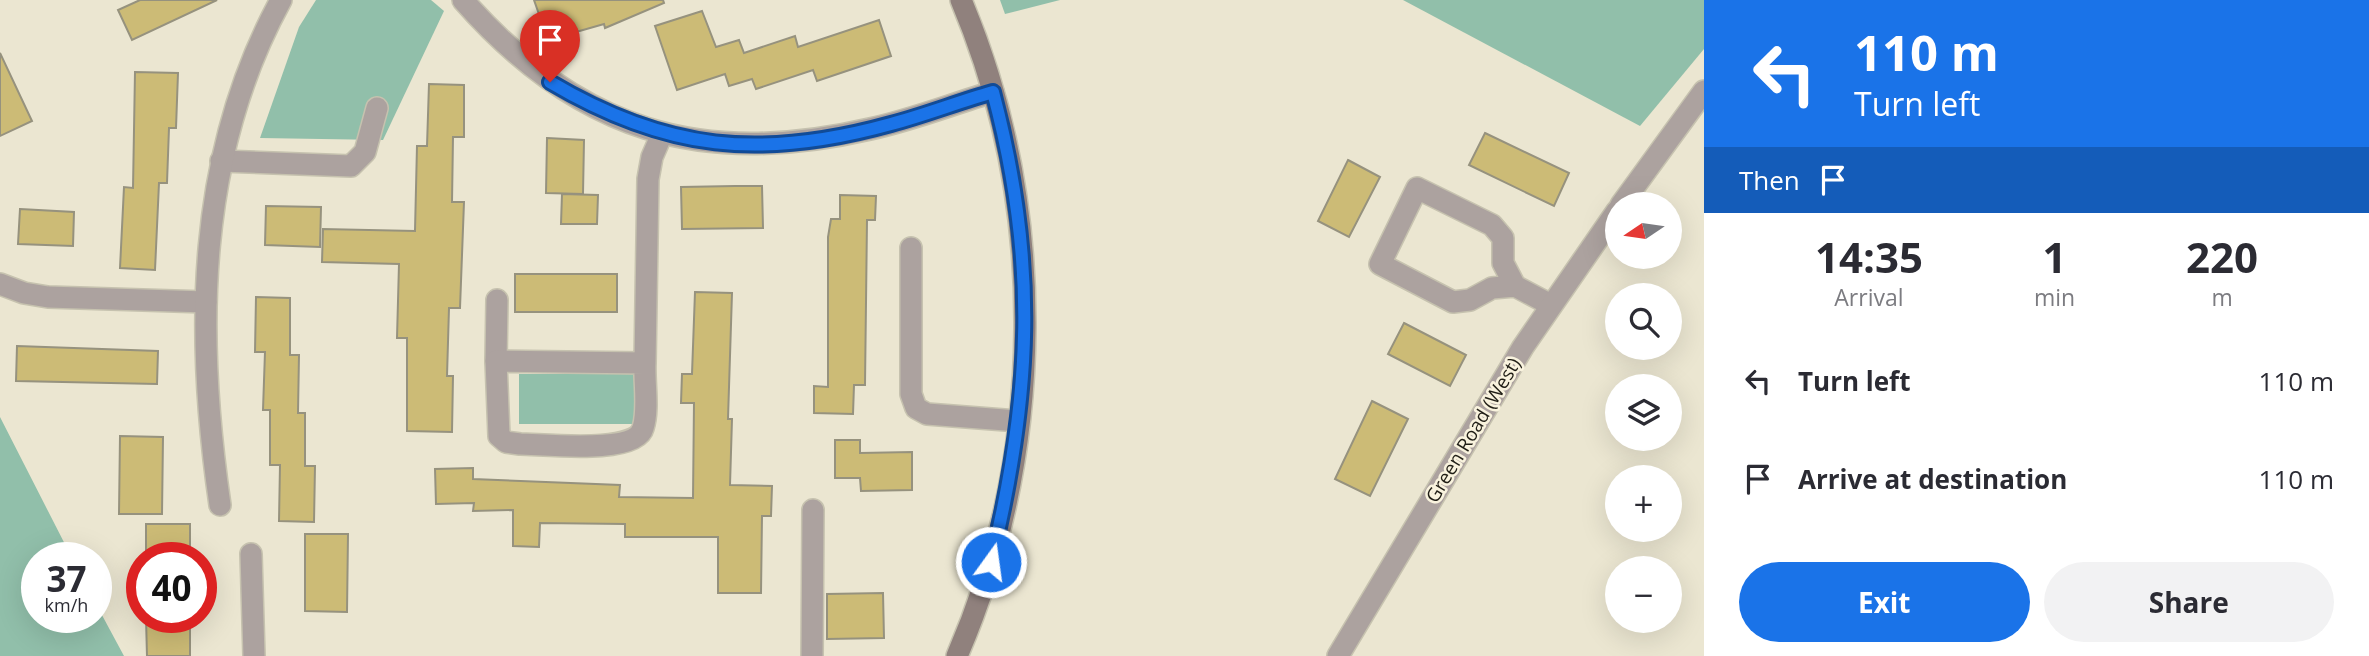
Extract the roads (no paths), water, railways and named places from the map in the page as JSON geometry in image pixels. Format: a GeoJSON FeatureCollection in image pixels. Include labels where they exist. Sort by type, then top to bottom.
{"type":"FeatureCollection","features":[{"type":"Feature","properties":{"kind":"street"},"geometry":{"type":"LineString","coordinates":[[220,505],[207,412],[206,302],[221,161],[242,87],[281,0]]}},
{"type":"Feature","properties":{"kind":"street"},"geometry":{"type":"LineString","coordinates":[[463,0],[505,46],[550,82],[589,104],[662,134],[728,144],[803,141],[873,129],[993,92]]}},
{"type":"Feature","properties":{"kind":"street"},"geometry":{"type":"LineString","coordinates":[[957,656],[991,562],[1020,421],[1026,341],[1024,274],[1009,163],[993,92],[961,0]]}},
{"type":"Feature","properties":{"kind":"street"},"geometry":{"type":"LineString","coordinates":[[1630,192],[1704,91]]}},
{"type":"Feature","properties":{"kind":"street"},"geometry":{"type":"LineString","coordinates":[[221,161],[351,166],[365,152],[377,108]]}},
{"type":"Feature","properties":{"kind":"street"},"geometry":{"type":"LineString","coordinates":[[497,300],[497,427],[502,440],[520,444],[624,444],[640,434],[644,420],[648,179],[652,157],[662,134]]}},
{"type":"Feature","properties":{"kind":"street"},"geometry":{"type":"LineString","coordinates":[[1516,286],[1492,288],[1470,300],[1453,302],[1380,264],[1418,188],[1492,225],[1503,237],[1503,263],[1516,286],[1551,305]]}},
{"type":"Feature","properties":{"kind":"street","name":"Green Road (West)"},"geometry":{"type":"LineString","coordinates":[[1338,656],[1477,422],[1551,305],[1605,228]]}},
{"type":"Feature","properties":{"kind":"street"},"geometry":{"type":"LineString","coordinates":[[911,248],[913,404],[927,414],[1020,421]]}},
{"type":"Feature","properties":{"kind":"street"},"geometry":{"type":"LineString","coordinates":[[0,284],[23,293],[48,297],[206,302]]}},
{"type":"Feature","properties":{"kind":"street"},"geometry":{"type":"LineString","coordinates":[[496,361],[645,363]]}},
{"type":"Feature","properties":{"kind":"street"},"geometry":{"type":"LineString","coordinates":[[812,656],[813,510]]}},
{"type":"Feature","properties":{"kind":"street"},"geometry":{"type":"LineString","coordinates":[[251,554],[254,656]]}}]}
